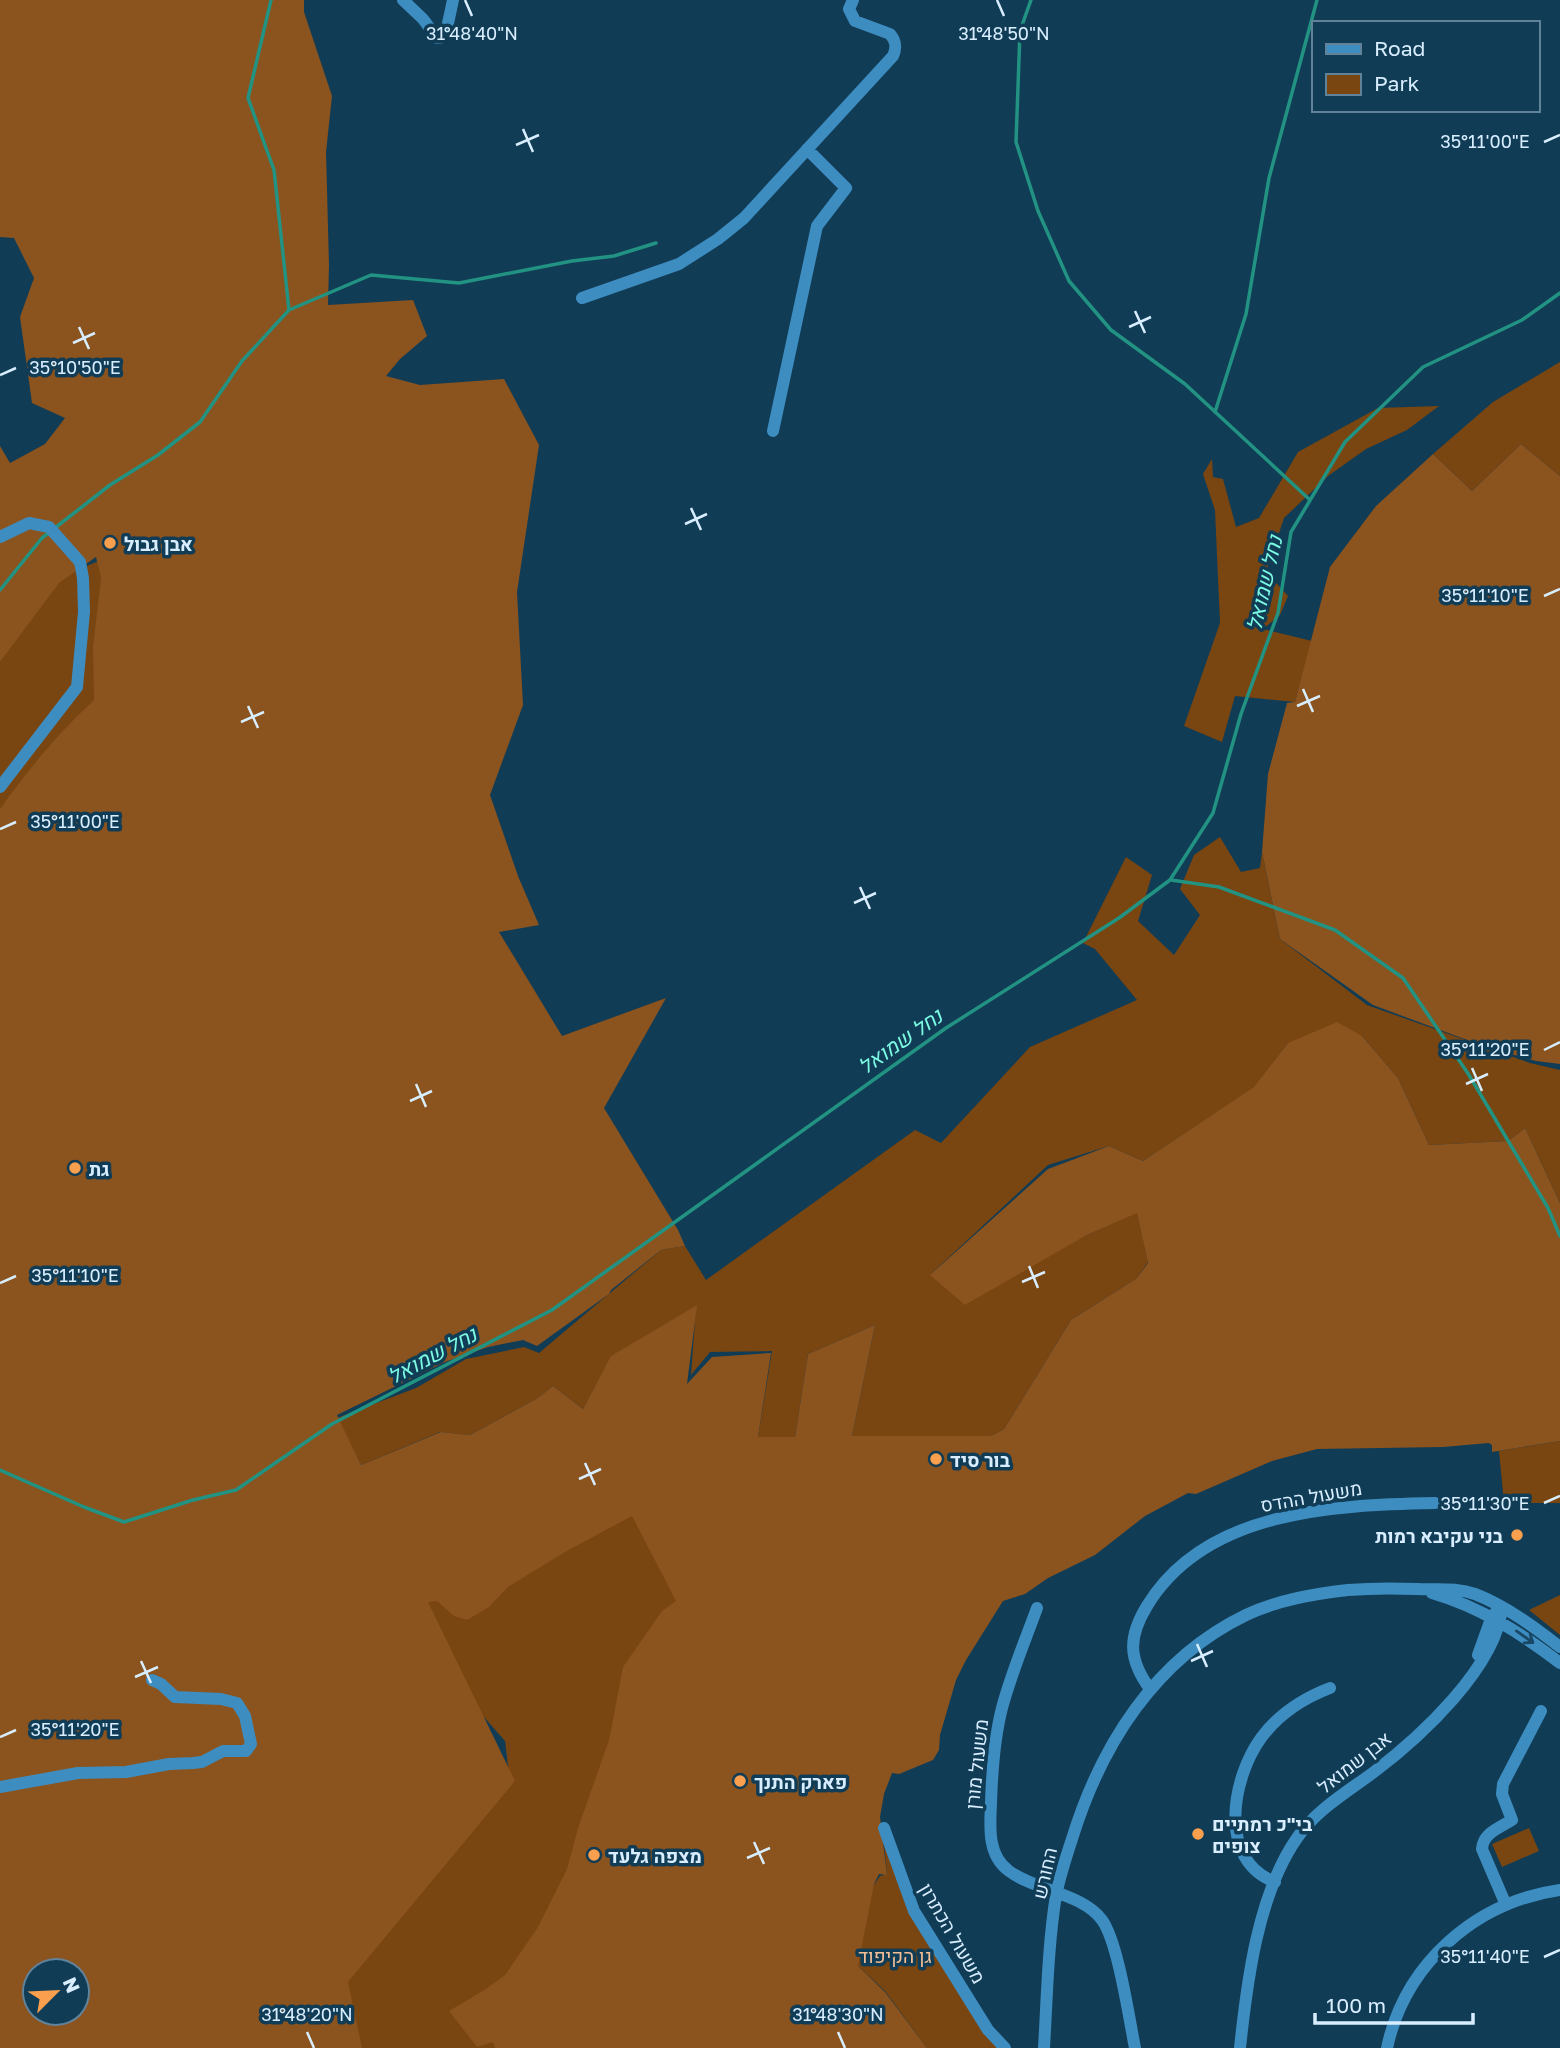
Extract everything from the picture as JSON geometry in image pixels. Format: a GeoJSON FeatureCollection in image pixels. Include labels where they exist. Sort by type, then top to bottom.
{"type":"FeatureCollection","features":[{"type":"Feature","properties":{"kind":"street"},"geometry":{"type":"LineString","coordinates":[[403,0],[423,19],[437,38],[441,38],[447,29],[453,0]]}},
{"type":"Feature","properties":{"kind":"street"},"geometry":{"type":"LineString","coordinates":[[582,298],[679,264],[704,249],[744,218],[893,56],[896,50],[894,38],[855,21],[849,9],[853,0]]}},
{"type":"Feature","properties":{"kind":"street"},"geometry":{"type":"LineString","coordinates":[[773,431],[817,226],[846,188],[807,149]]}},
{"type":"Feature","properties":{"kind":"street"},"geometry":{"type":"LineString","coordinates":[[0,537],[29,523],[49,527],[80,562],[84,612],[77,687],[0,787]]}},
{"type":"Feature","properties":{"kind":"street","name":"משעול ההדס"},"geometry":{"type":"LineString","coordinates":[[1150,1689],[1134,1660],[1135,1631],[1153,1597],[1170,1575],[1193,1555],[1250,1527],[1277,1519],[1344,1506],[1435,1503]]}},
{"type":"Feature","properties":{"kind":"street","name":"החורש"},"geometry":{"type":"LineString","coordinates":[[1044,2048],[1056,1894],[1080,1813],[1109,1747],[1150,1689],[1187,1654],[1246,1615],[1282,1602],[1318,1594],[1363,1589],[1418,1589],[1498,1615]]}},
{"type":"Feature","properties":{"kind":"street","name":"משעול מורן"},"geometry":{"type":"LineString","coordinates":[[1037,1608],[1001,1712],[992,1766],[992,1849],[1007,1870],[1026,1882],[1085,1905],[1101,1920],[1111,1940],[1135,2048]]}},
{"type":"Feature","properties":{"kind":"street"},"geometry":{"type":"LineString","coordinates":[[1498,1615],[1560,1647]]}},
{"type":"Feature","properties":{"kind":"street"},"geometry":{"type":"LineString","coordinates":[[1498,1615],[1560,1663]]}},
{"type":"Feature","properties":{"kind":"street","name":"אבן שמואל"},"geometry":{"type":"LineString","coordinates":[[1240,2048],[1261,1925],[1286,1855],[1310,1823],[1420,1733],[1450,1704],[1469,1678],[1498,1615]]}},
{"type":"Feature","properties":{"kind":"street"},"geometry":{"type":"LineString","coordinates":[[0,1787],[78,1773],[126,1772],[169,1764],[202,1762],[223,1752],[246,1751],[251,1744],[245,1716],[237,1703],[221,1699],[175,1697],[161,1684],[152,1680]]}},
{"type":"Feature","properties":{"kind":"street"},"geometry":{"type":"LineString","coordinates":[[1275,1882],[1257,1874],[1240,1847],[1235,1814],[1242,1775],[1261,1738],[1274,1725],[1301,1702],[1330,1688]]}},
{"type":"Feature","properties":{"kind":"street"},"geometry":{"type":"LineString","coordinates":[[1506,1905],[1482,1849],[1482,1841],[1489,1833],[1512,1820],[1502,1794],[1503,1784],[1541,1711]]}},
{"type":"Feature","properties":{"kind":"street","name":"משעול הכתרון"},"geometry":{"type":"LineString","coordinates":[[884,1828],[914,1911],[988,2030],[1005,2048]]}},
{"type":"Feature","properties":{"kind":"street"},"geometry":{"type":"LineString","coordinates":[[1387,2048],[1405,1997],[1424,1966],[1451,1938],[1506,1905],[1560,1890]]}},
{"type":"Feature","properties":{"kind":"green space"},"geometry":{"type":"Polygon","coordinates":[[[1560,362],[1560,476],[1521,444],[1472,491],[1433,454],[1493,402],[1560,362]]]}},
{"type":"Feature","properties":{"kind":"green space"},"geometry":{"type":"Polygon","coordinates":[[[1439,406],[1407,430],[1366,449],[1328,476],[1284,518],[1266,572],[1288,596],[1280,615],[1263,629],[1312,641],[1295,702],[1235,696],[1222,742],[1184,726],[1220,623],[1215,510],[1203,474],[1212,459],[1213,477],[1223,479],[1236,527],[1259,518],[1298,452],[1378,408],[1439,406]]]}},
{"type":"Feature","properties":{"kind":"green space"},"geometry":{"type":"Polygon","coordinates":[[[106,558],[104,711],[0,838],[0,662],[60,577],[106,558]]]}},
{"type":"Feature","properties":{"kind":"green space"},"geometry":{"type":"Polygon","coordinates":[[[1220,837],[1241,872],[1260,868],[1262,852],[1280,939],[1367,1005],[1530,1063],[1560,1070],[1560,1203],[1525,1128],[1508,1141],[1429,1145],[1398,1078],[1362,1036],[1288,1043],[1255,1087],[1143,1161],[1109,1146],[1048,1165],[931,1274],[1085,1236],[1137,1212],[1148,1262],[1137,1278],[1071,1320],[1004,1429],[991,1436],[852,1436],[875,1325],[808,1354],[795,1437],[758,1437],[772,1351],[710,1352],[691,1375],[696,1306],[612,1356],[583,1409],[553,1386],[536,1399],[470,1435],[440,1432],[361,1465],[337,1418],[416,1388],[466,1359],[524,1347],[539,1353],[661,1250],[685,1246],[706,1280],[915,1130],[941,1143],[1030,1047],[1137,1000],[1095,949],[1083,943],[1126,857],[1152,875],[1138,921],[1174,955],[1200,915],[1180,889],[1194,855],[1220,837]]]}},
{"type":"Feature","properties":{"kind":"green space"},"geometry":{"type":"Polygon","coordinates":[[[1560,1441],[1560,1503],[1504,1503],[1499,1451],[1560,1441]]]}},
{"type":"Feature","properties":{"kind":"green space"},"geometry":{"type":"Polygon","coordinates":[[[617,1502],[656,1529],[692,1570],[541,2048],[355,2048],[341,1980],[510,1783],[505,1741],[431,1657],[402,1589],[617,1502]]]}},
{"type":"Feature","properties":{"kind":"green space"},"geometry":{"type":"Polygon","coordinates":[[[1560,1595],[1560,1635],[1529,1610],[1560,1595]]]}},
{"type":"Feature","properties":{"kind":"green space"},"geometry":{"type":"Polygon","coordinates":[[[1529,1828],[1539,1851],[1502,1867],[1492,1844],[1529,1828]]]}},
{"type":"Feature","properties":{"kind":"green space","name":"גן הקיפוד"},"geometry":{"type":"Polygon","coordinates":[[[883,1834],[912,1917],[999,2048],[927,2048],[885,1991],[857,1965],[873,1886],[880,1876],[887,1874],[883,1834]]]}},
{"type":"Feature","properties":{"kind":"shaded area"},"geometry":{"type":"Polygon","coordinates":[[[0,0],[304,0],[304,12],[332,96],[326,152],[328,305],[413,300],[427,336],[400,359],[386,376],[420,385],[504,379],[539,445],[517,592],[523,705],[490,795],[518,876],[539,925],[499,932],[562,1036],[666,998],[604,1108],[685,1246],[661,1250],[609,1294],[537,1346],[523,1340],[488,1347],[445,1362],[337,1415],[361,1465],[441,1432],[470,1435],[536,1399],[553,1386],[583,1409],[611,1356],[697,1305],[687,1384],[712,1357],[771,1353],[758,1437],[795,1437],[808,1354],[875,1325],[852,1436],[991,1436],[1004,1429],[1071,1320],[1137,1278],[1148,1263],[1137,1213],[1085,1236],[965,1305],[930,1275],[1048,1169],[1109,1146],[1143,1161],[1254,1087],[1288,1043],[1337,1022],[1362,1036],[1398,1078],[1429,1145],[1508,1141],[1525,1128],[1560,1203],[1560,1441],[1492,1452],[1492,1445],[1489,1443],[1443,1447],[1317,1449],[1272,1461],[1196,1494],[1188,1493],[1145,1516],[1095,1555],[1048,1578],[1025,1594],[1003,1601],[956,1680],[940,1735],[939,1750],[933,1760],[899,1774],[892,1773],[884,1794],[880,1817],[887,1875],[879,1874],[874,1884],[858,1966],[885,1992],[927,2048],[495,2048],[493,2042],[477,2047],[449,2011],[505,1975],[538,1927],[567,1869],[578,1828],[609,1740],[623,1667],[662,1611],[676,1601],[632,1516],[508,1587],[489,1607],[467,1620],[454,1616],[437,1601],[428,1602],[515,1781],[348,1982],[362,2048],[0,2048],[0,809],[44,752],[94,700],[93,647],[101,578],[96,557],[59,583],[0,662],[0,446],[10,463],[45,444],[65,418],[32,403],[20,317],[34,278],[14,238],[0,237],[0,0]]]}},
{"type":"Feature","properties":{"kind":"shaded area"},"geometry":{"type":"Polygon","coordinates":[[[1521,444],[1560,476],[1560,1064],[1536,1061],[1486,1047],[1373,1005],[1280,939],[1262,852],[1268,774],[1287,703],[1295,702],[1330,567],[1376,506],[1433,454],[1472,491],[1521,444]]]}},
{"type":"Feature","properties":{"kind":"waterway"},"geometry":{"type":"LineString","coordinates":[[271,0],[248,98],[274,170],[289,310]]}},
{"type":"Feature","properties":{"kind":"waterway"},"geometry":{"type":"LineString","coordinates":[[1031,0],[1020,31],[1016,142],[1038,211],[1069,281],[1111,330],[1185,384],[1310,500]]}},
{"type":"Feature","properties":{"kind":"waterway"},"geometry":{"type":"LineString","coordinates":[[1215,412],[1246,314],[1269,178],[1317,0]]}},
{"type":"Feature","properties":{"kind":"waterway"},"geometry":{"type":"LineString","coordinates":[[0,590],[42,538],[110,485],[158,455],[200,422],[242,361],[289,310],[371,275],[459,283],[572,261],[614,256],[656,243]]}},
{"type":"Feature","properties":{"kind":"waterway","name":"נחל שמואל"},"geometry":{"type":"LineString","coordinates":[[0,1470],[124,1522],[193,1500],[236,1490],[332,1424],[552,1310],[946,1028],[1119,918],[1170,880],[1213,813],[1241,714],[1278,613],[1291,532],[1345,442],[1423,367],[1522,320],[1560,293]]}},
{"type":"Feature","properties":{"kind":"waterway"},"geometry":{"type":"LineString","coordinates":[[1171,880],[1219,887],[1335,930],[1403,978],[1469,1075],[1548,1208],[1560,1236]]}},
{"type":"Feature","properties":{"kind":"place","name":"אבן גבול"},"geometry":{"type":"Point","coordinates":[110,543]}},
{"type":"Feature","properties":{"kind":"place","name":"גת"},"geometry":{"type":"Point","coordinates":[75,1168]}},
{"type":"Feature","properties":{"kind":"place","name":"בור סיד"},"geometry":{"type":"Point","coordinates":[936,1459]}},
{"type":"Feature","properties":{"kind":"place","name":"בני עקיבא רמות"},"geometry":{"type":"Point","coordinates":[1517,1535]}},
{"type":"Feature","properties":{"kind":"place","name":"פארק התנך"},"geometry":{"type":"Point","coordinates":[740,1781]}},
{"type":"Feature","properties":{"kind":"place","name":"בי\"כ רמתיים צופים"},"geometry":{"type":"Point","coordinates":[1198,1834]}},
{"type":"Feature","properties":{"kind":"place","name":"מצפה גלעד"},"geometry":{"type":"Point","coordinates":[594,1855]}}]}
